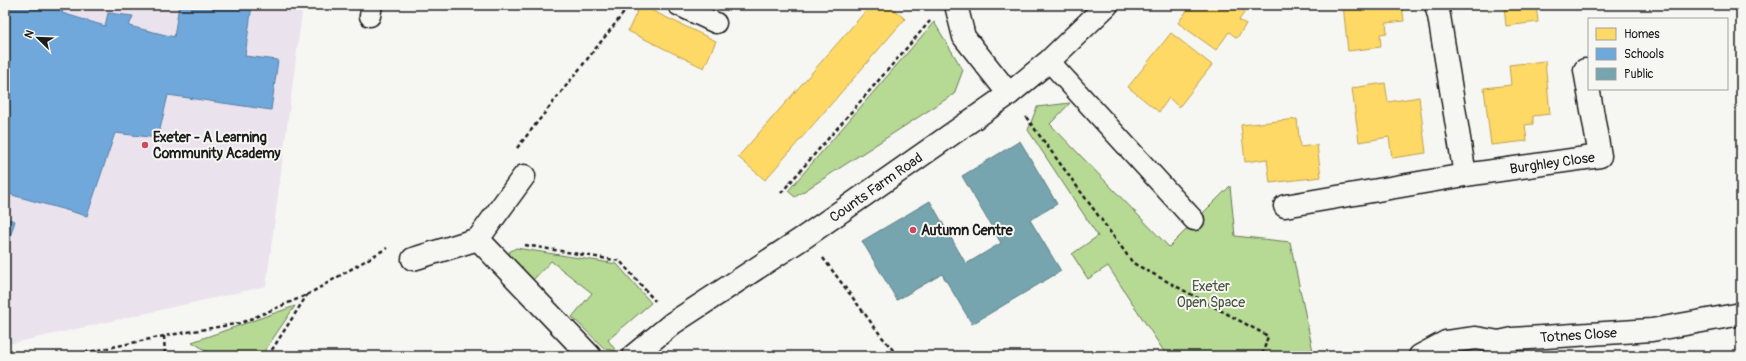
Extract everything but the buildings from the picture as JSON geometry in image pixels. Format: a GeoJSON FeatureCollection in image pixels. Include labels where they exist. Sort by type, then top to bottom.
{"type":"FeatureCollection","features":[{"type":"Feature","properties":{"kind":"street","name":"Counts Farm Road"},"geometry":{"type":"LineString","coordinates":[[634,356],[673,323],[806,236],[1009,94],[1049,61],[1107,5]]}},
{"type":"Feature","properties":{"kind":"street"},"geometry":{"type":"LineString","coordinates":[[1436,5],[1465,176]]}},
{"type":"Feature","properties":{"kind":"street"},"geometry":{"type":"LineString","coordinates":[[957,8],[964,37],[1009,94]]}},
{"type":"Feature","properties":{"kind":"street","name":"Burghley Close"},"geometry":{"type":"LineString","coordinates":[[1585,70],[1588,87]]}},
{"type":"Feature","properties":{"kind":"street","name":"Burghley Close"},"geometry":{"type":"LineString","coordinates":[[1285,206],[1465,176],[1600,156],[1588,90]]}},
{"type":"Feature","properties":{"kind":"street"},"geometry":{"type":"LineString","coordinates":[[414,259],[478,239],[524,176]]}},
{"type":"Feature","properties":{"kind":"street"},"geometry":{"type":"LineString","coordinates":[[478,239],[590,356]]}},
{"type":"Feature","properties":{"kind":"street","name":"Totnes Close"},"geometry":{"type":"LineString","coordinates":[[1420,356],[1446,342],[1476,338],[1502,349],[1513,339],[1652,330],[1741,314]]}},
{"type":"Feature","properties":{"kind":"lane"},"geometry":{"type":"LineString","coordinates":[[679,5],[716,23]]}},
{"type":"Feature","properties":{"kind":"lane"},"geometry":{"type":"LineString","coordinates":[[1049,61],[1194,220]]}},
{"type":"Feature","properties":{"kind":"path"},"geometry":{"type":"LineString","coordinates":[[512,154],[630,5]]}},
{"type":"Feature","properties":{"kind":"path"},"geometry":{"type":"LineString","coordinates":[[782,193],[932,18],[957,8]]}},
{"type":"Feature","properties":{"kind":"path"},"geometry":{"type":"LineString","coordinates":[[1009,94],[1133,263],[1268,336],[1262,356]]}},
{"type":"Feature","properties":{"kind":"path"},"geometry":{"type":"LineString","coordinates":[[806,236],[898,356]]}},
{"type":"Feature","properties":{"kind":"path"},"geometry":{"type":"LineString","coordinates":[[493,255],[516,244],[620,261],[673,323]]}},
{"type":"Feature","properties":{"kind":"path"},"geometry":{"type":"LineString","coordinates":[[71,356],[164,336],[241,323],[307,295],[388,248]]}},
{"type":"Feature","properties":{"kind":"path"},"geometry":{"type":"LineString","coordinates":[[268,356],[307,295]]}},
{"type":"Feature","properties":{"kind":"path"},"geometry":{"type":"LineString","coordinates":[[164,336],[165,356]]}},
{"type":"Feature","properties":{"kind":"path"},"geometry":{"type":"LineString","coordinates":[[1363,356],[1388,354],[1397,356]]}},
{"type":"Feature","properties":{"kind":"shaded area","name":"Exeter - A Learning Community Academy"},"geometry":{"type":"Polygon","coordinates":[[[5,5],[303,5],[266,286],[5,345],[5,5]]]}},
{"type":"Feature","properties":{"kind":"green space"},"geometry":{"type":"Polygon","coordinates":[[[934,22],[963,70],[954,94],[795,197],[788,191],[934,22]]]}},
{"type":"Feature","properties":{"kind":"green space","name":"Exeter Open Space"},"geometry":{"type":"Polygon","coordinates":[[[1070,103],[1050,124],[1169,247],[1230,186],[1235,236],[1290,242],[1314,356],[1167,356],[1108,266],[1088,279],[1072,254],[1098,236],[1028,130],[1037,107],[1070,103]]]}},
{"type":"Feature","properties":{"kind":"green space"},"geometry":{"type":"Polygon","coordinates":[[[516,248],[617,264],[651,303],[608,340],[616,351],[605,349],[572,317],[592,293],[551,261],[532,281],[511,261],[509,252],[516,248]]]}},
{"type":"Feature","properties":{"kind":"green space"},"geometry":{"type":"Polygon","coordinates":[[[295,306],[261,356],[215,356],[192,342],[295,306]]]}},
{"type":"Feature","properties":{"kind":"place","name":"Exeter - A Learning Community Academy"},"geometry":{"type":"Point","coordinates":[145,145]}},
{"type":"Feature","properties":{"kind":"place","name":"Autumn Centre"},"geometry":{"type":"Point","coordinates":[913,230]}}]}
